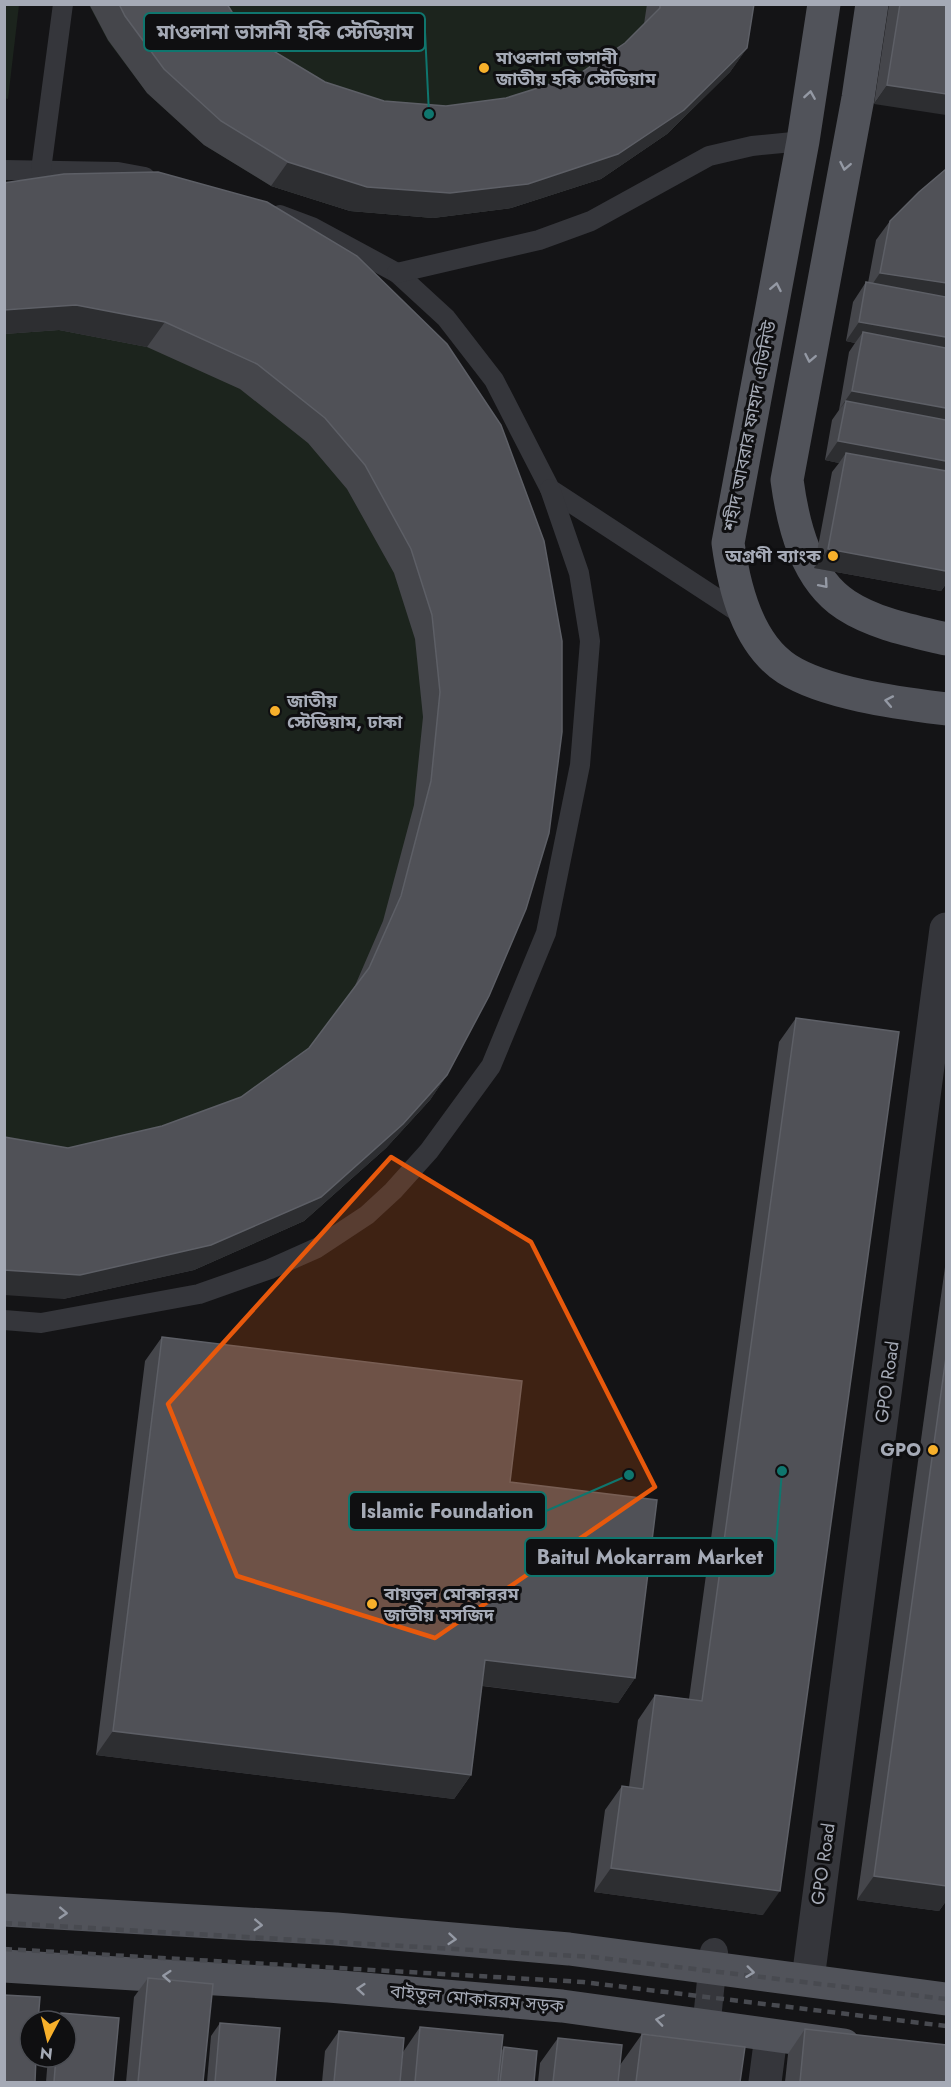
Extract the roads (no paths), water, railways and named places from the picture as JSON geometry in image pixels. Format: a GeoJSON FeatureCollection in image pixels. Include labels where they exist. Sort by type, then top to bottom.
{"type":"FeatureCollection","features":[{"type":"Feature","properties":{"kind":"main road","name":"শহীদ আবরার ফাহাদ এভিনিউ"},"geometry":{"type":"LineString","coordinates":[[824,4],[803,141],[728,543],[732,572],[757,636],[768,652],[787,669],[816,682],[864,696],[946,709]]}},
{"type":"Feature","properties":{"kind":"main road"},"geometry":{"type":"LineString","coordinates":[[872,4],[858,98],[787,480],[797,532],[815,573],[828,589],[846,605],[874,619],[946,639]]}},
{"type":"Feature","properties":{"kind":"main road"},"geometry":{"type":"LineString","coordinates":[[4,1910],[336,1929],[545,1947],[808,1979],[946,1999]]}},
{"type":"Feature","properties":{"kind":"main road","name":"বাইতুল মোকাররম সড়ক"},"geometry":{"type":"LineString","coordinates":[[4,1966],[329,1986],[562,2006],[877,2050]]}},
{"type":"Feature","properties":{"kind":"street"},"geometry":{"type":"LineString","coordinates":[[858,98],[891,104]]}},
{"type":"Feature","properties":{"kind":"street","name":"GPO Road"},"geometry":{"type":"LineString","coordinates":[[808,1979],[946,928]]}},
{"type":"Feature","properties":{"kind":"street"},"geometry":{"type":"LineString","coordinates":[[703,2063],[714,1952]]}},
{"type":"Feature","properties":{"kind":"street"},"geometry":{"type":"LineString","coordinates":[[765,2082],[771,2036]]}},
{"type":"Feature","properties":{"kind":"lane"},"geometry":{"type":"LineString","coordinates":[[41,170],[63,4]]}},
{"type":"Feature","properties":{"kind":"lane"},"geometry":{"type":"LineString","coordinates":[[398,273],[491,253],[550,237],[591,221],[709,156],[752,146],[803,141]]}},
{"type":"Feature","properties":{"kind":"lane"},"geometry":{"type":"LineString","coordinates":[[4,170],[118,172],[163,180]]}},
{"type":"Feature","properties":{"kind":"lane"},"geometry":{"type":"LineString","coordinates":[[4,1320],[41,1323],[199,1294],[270,1269],[317,1248],[367,1215],[393,1191],[429,1151],[491,1066],[546,933],[580,765],[590,641],[579,573],[550,489],[494,380],[446,318],[398,273],[312,227],[260,208]]}},
{"type":"Feature","properties":{"kind":"lane"},"geometry":{"type":"LineString","coordinates":[[550,489],[749,620]]}},
{"type":"Feature","properties":{"kind":"railway"},"geometry":{"type":"LineString","coordinates":[[4,1923],[593,1957],[946,1999]]}},
{"type":"Feature","properties":{"kind":"railway"},"geometry":{"type":"LineString","coordinates":[[4,1949],[583,1982],[946,2026]]}},
{"type":"Feature","properties":{"kind":"place","name":"মাওলানা ভাসানী জাতীয় হকি স্টেডিয়াম"},"geometry":{"type":"Point","coordinates":[484,68]}},
{"type":"Feature","properties":{"kind":"place","name":"মাওলানা ভাসানী হকি স্টেডিয়াম"},"geometry":{"type":"Point","coordinates":[429,114]}},
{"type":"Feature","properties":{"kind":"place","name":"অগ্রণী ব্যাংক"},"geometry":{"type":"Point","coordinates":[833,556]}},
{"type":"Feature","properties":{"kind":"place","name":"জাতীয় স্টেডিয়াম, ঢাকা"},"geometry":{"type":"Point","coordinates":[275,711]}},
{"type":"Feature","properties":{"kind":"place","name":"GPO"},"geometry":{"type":"Point","coordinates":[933,1450]}},
{"type":"Feature","properties":{"kind":"place","name":"Baitul Mokarram Market"},"geometry":{"type":"Point","coordinates":[782,1471]}},
{"type":"Feature","properties":{"kind":"place","name":"Islamic Foundation"},"geometry":{"type":"Point","coordinates":[629,1475]}},
{"type":"Feature","properties":{"kind":"place","name":"বায়তুল মোকাররম জাতীয় মসজিদ"},"geometry":{"type":"Point","coordinates":[372,1604]}}]}
